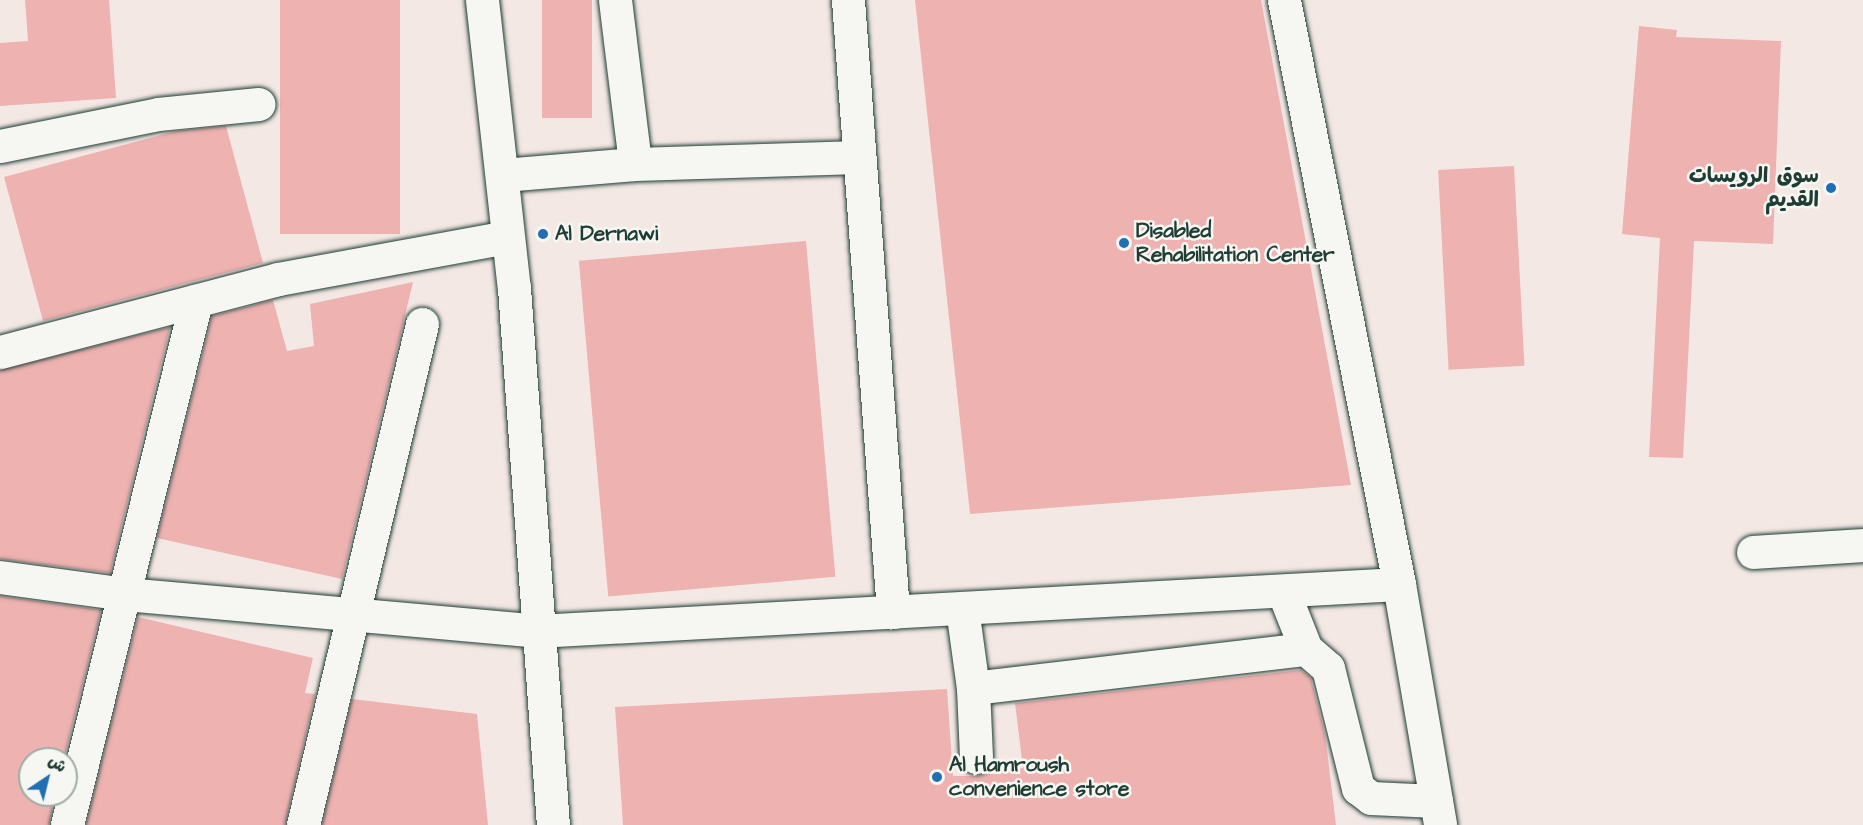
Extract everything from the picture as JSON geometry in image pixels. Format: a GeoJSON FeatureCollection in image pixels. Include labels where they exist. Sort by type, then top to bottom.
{"type":"FeatureCollection","features":[{"type":"Feature","properties":{"kind":"street"},"geometry":{"type":"LineString","coordinates":[[482,0],[514,288],[537,631],[553,825]]}},
{"type":"Feature","properties":{"kind":"street"},"geometry":{"type":"LineString","coordinates":[[615,0],[635,164]]}},
{"type":"Feature","properties":{"kind":"street"},"geometry":{"type":"LineString","coordinates":[[848,0],[893,612]]}},
{"type":"Feature","properties":{"kind":"street"},"geometry":{"type":"LineString","coordinates":[[1283,591],[1306,649],[1328,668],[1358,788],[1371,798],[1438,813],[1399,584],[1284,0]]}},
{"type":"Feature","properties":{"kind":"street"},"geometry":{"type":"LineString","coordinates":[[0,146],[158,114],[259,104]]}},
{"type":"Feature","properties":{"kind":"street"},"geometry":{"type":"LineString","coordinates":[[503,176],[635,164],[859,157]]}},
{"type":"Feature","properties":{"kind":"street"},"geometry":{"type":"LineString","coordinates":[[0,352],[336,267],[507,237]]}},
{"type":"Feature","properties":{"kind":"street"},"geometry":{"type":"LineString","coordinates":[[67,825],[196,302]]}},
{"type":"Feature","properties":{"kind":"street"},"geometry":{"type":"LineString","coordinates":[[303,825],[422,324]]}},
{"type":"Feature","properties":{"kind":"street"},"geometry":{"type":"LineString","coordinates":[[1753,552],[1863,545]]}},
{"type":"Feature","properties":{"kind":"street"},"geometry":{"type":"LineString","coordinates":[[0,577],[125,594],[537,631],[1399,584]]}},
{"type":"Feature","properties":{"kind":"street"},"geometry":{"type":"LineString","coordinates":[[962,608],[973,688],[976,757]]}},
{"type":"Feature","properties":{"kind":"street"},"geometry":{"type":"LineString","coordinates":[[973,688],[1306,649]]}},
{"type":"Feature","properties":{"kind":"building"},"geometry":{"type":"Polygon","coordinates":[[[25,0],[109,0],[116,98],[0,106],[0,43],[28,41],[25,0]]]}},
{"type":"Feature","properties":{"kind":"building"},"geometry":{"type":"Polygon","coordinates":[[[280,0],[400,0],[400,234],[280,234],[280,0]]]}},
{"type":"Feature","properties":{"kind":"building"},"geometry":{"type":"Polygon","coordinates":[[[542,0],[592,0],[592,118],[542,118],[542,0]]]}},
{"type":"Feature","properties":{"kind":"building","name":"Disabled Rehabilitation Center"},"geometry":{"type":"Polygon","coordinates":[[[915,0],[1261,0],[1351,485],[970,514],[915,0]]]}},
{"type":"Feature","properties":{"kind":"building"},"geometry":{"type":"Polygon","coordinates":[[[1639,26],[1677,30],[1676,37],[1781,41],[1773,244],[1694,241],[1683,458],[1649,457],[1660,238],[1622,234],[1639,26]]]}},
{"type":"Feature","properties":{"kind":"building"},"geometry":{"type":"Polygon","coordinates":[[[226,126],[263,263],[43,321],[4,177],[176,131],[226,126]]]}},
{"type":"Feature","properties":{"kind":"building"},"geometry":{"type":"Polygon","coordinates":[[[1514,166],[1524,366],[1449,370],[1438,170],[1514,166]]]}},
{"type":"Feature","properties":{"kind":"building"},"geometry":{"type":"Polygon","coordinates":[[[806,241],[835,577],[608,597],[579,261],[806,241]]]}},
{"type":"Feature","properties":{"kind":"building"},"geometry":{"type":"Polygon","coordinates":[[[413,282],[342,579],[157,538],[212,316],[273,300],[287,351],[314,346],[310,304],[413,282]]]}},
{"type":"Feature","properties":{"kind":"building"},"geometry":{"type":"Polygon","coordinates":[[[170,327],[110,573],[0,559],[0,370],[170,327]]]}},
{"type":"Feature","properties":{"kind":"building"},"geometry":{"type":"Polygon","coordinates":[[[0,596],[101,610],[67,747],[18,747],[18,807],[53,807],[49,825],[0,825],[0,596]]]}},
{"type":"Feature","properties":{"kind":"building"},"geometry":{"type":"Polygon","coordinates":[[[138,617],[313,658],[305,693],[315,694],[285,825],[86,825],[138,617]]]}},
{"type":"Feature","properties":{"kind":"building"},"geometry":{"type":"Polygon","coordinates":[[[1301,670],[1311,678],[1325,734],[1336,825],[623,825],[615,707],[947,689],[953,776],[977,776],[1023,768],[1015,703],[1301,670]]]}},
{"type":"Feature","properties":{"kind":"building"},"geometry":{"type":"Polygon","coordinates":[[[352,699],[477,714],[488,825],[322,825],[352,699]]]}},
{"type":"Feature","properties":{"kind":"place","name":"سوق الرويسات القديم"},"geometry":{"type":"Point","coordinates":[1831,188]}},
{"type":"Feature","properties":{"kind":"place","name":"Al Dernawi"},"geometry":{"type":"Point","coordinates":[543,234]}},
{"type":"Feature","properties":{"kind":"place","name":"Disabled Rehabilitation Center"},"geometry":{"type":"Point","coordinates":[1124,243]}},
{"type":"Feature","properties":{"kind":"place","name":"Al Hamroush convenience store"},"geometry":{"type":"Point","coordinates":[937,777]}}]}
